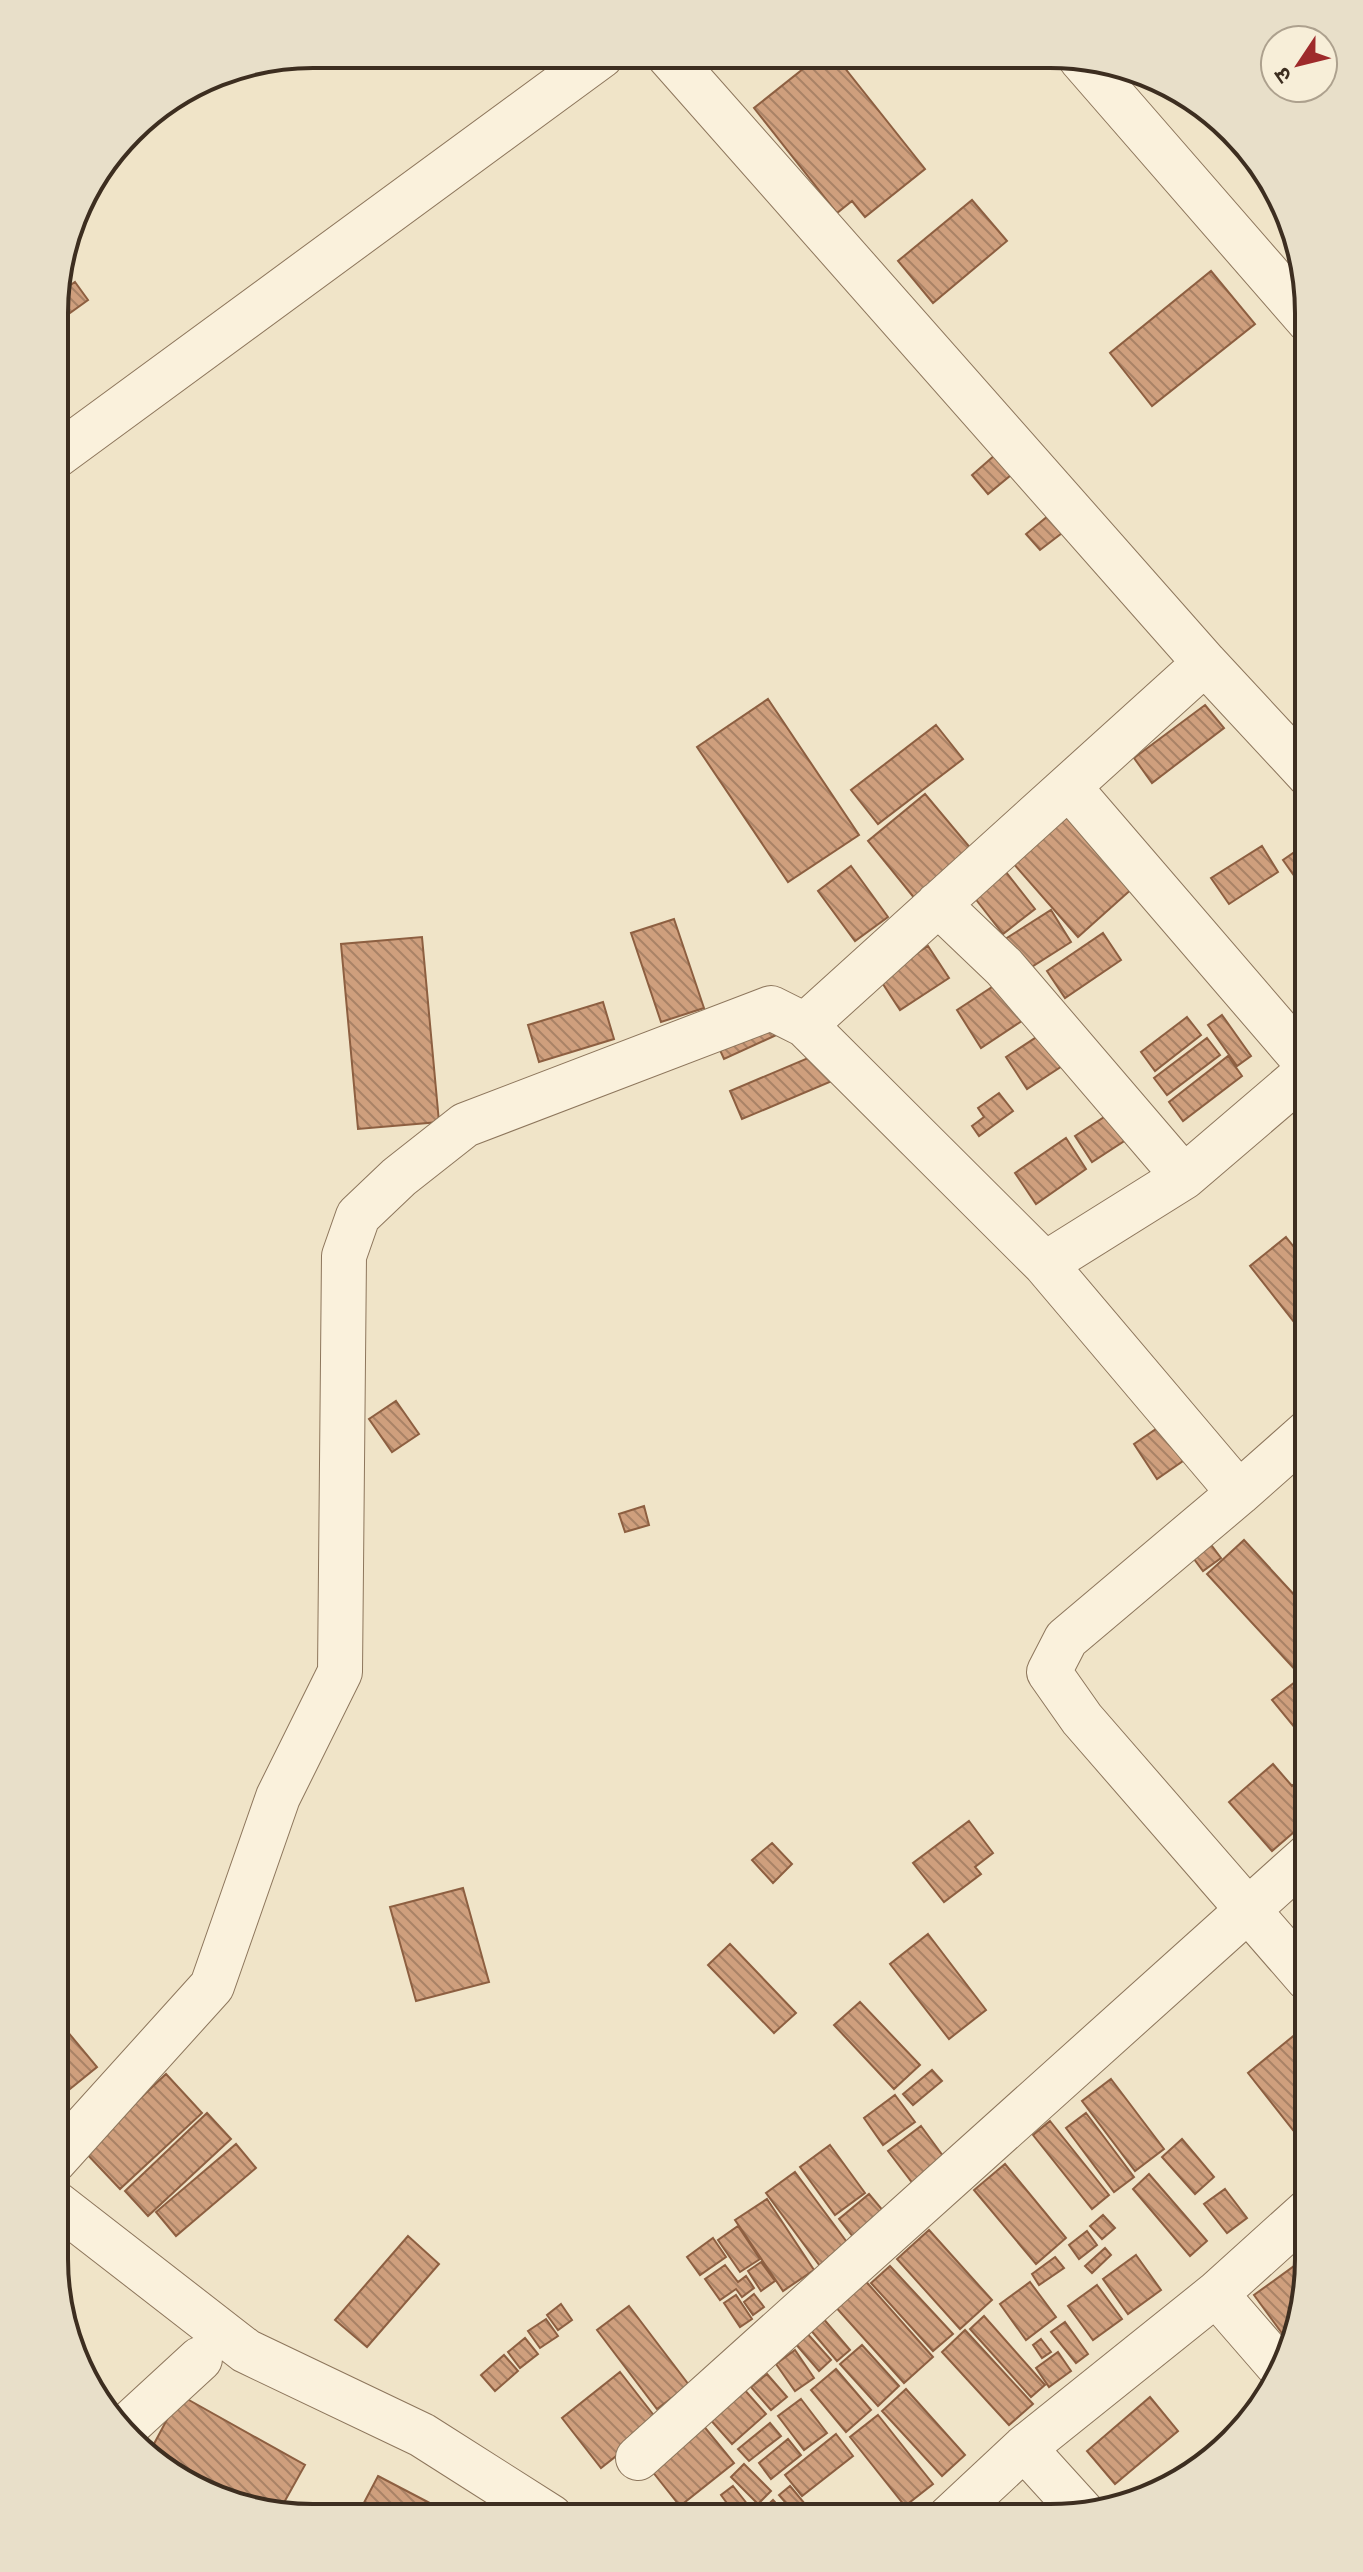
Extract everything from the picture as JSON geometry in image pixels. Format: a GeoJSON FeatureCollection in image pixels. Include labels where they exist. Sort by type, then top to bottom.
{"type":"FeatureCollection","features":[{"type":"Feature","properties":{"kind":"street"},"geometry":{"type":"LineString","coordinates":[[68,447],[585,68]]}},
{"type":"Feature","properties":{"kind":"street"},"geometry":{"type":"LineString","coordinates":[[680,68],[1205,663],[1295,760]]}},
{"type":"Feature","properties":{"kind":"street"},"geometry":{"type":"LineString","coordinates":[[1093,72],[1294,304]]}},
{"type":"Feature","properties":{"kind":"street"},"geometry":{"type":"LineString","coordinates":[[805,1025],[1205,663]]}},
{"type":"Feature","properties":{"kind":"street"},"geometry":{"type":"LineString","coordinates":[[1069,787],[1295,1051]]}},
{"type":"Feature","properties":{"kind":"street"},"geometry":{"type":"LineString","coordinates":[[938,904],[1004,967],[1184,1177]]}},
{"type":"Feature","properties":{"kind":"street"},"geometry":{"type":"LineString","coordinates":[[68,2145],[212,1986],[278,1797],[340,1672],[344,1256],[358,1216],[399,1177],[465,1125],[771,1008],[805,1025],[1045,1264],[1239,1493]]}},
{"type":"Feature","properties":{"kind":"street"},"geometry":{"type":"LineString","coordinates":[[1045,1264],[1184,1177],[1295,1081]]}},
{"type":"Feature","properties":{"kind":"street"},"geometry":{"type":"LineString","coordinates":[[1294,1444],[1066,1639],[1049,1672],[1082,1719],[1294,1963]]}},
{"type":"Feature","properties":{"kind":"street"},"geometry":{"type":"LineString","coordinates":[[638,2458],[1294,1868]]}},
{"type":"Feature","properties":{"kind":"street"},"geometry":{"type":"LineString","coordinates":[[68,2213],[246,2351],[422,2435],[531,2504]]}},
{"type":"Feature","properties":{"kind":"street"},"geometry":{"type":"LineString","coordinates":[[964,2504],[1024,2448],[1216,2294],[1294,2224]]}},
{"type":"Feature","properties":{"kind":"street"},"geometry":{"type":"LineString","coordinates":[[1216,2294],[1273,2359]]}},
{"type":"Feature","properties":{"kind":"street"},"geometry":{"type":"LineString","coordinates":[[131,2422],[200,2359]]}},
{"type":"Feature","properties":{"kind":"street"},"geometry":{"type":"LineString","coordinates":[[1024,2448],[1073,2502]]}},
{"type":"Feature","properties":{"kind":"building"},"geometry":{"type":"Polygon","coordinates":[[[804,68],[845,68],[925,169],[865,217],[852,201],[837,213],[754,108],[804,68]]]}},
{"type":"Feature","properties":{"kind":"building"},"geometry":{"type":"Polygon","coordinates":[[[972,200],[1007,241],[933,303],[898,261],[972,200]]]}},
{"type":"Feature","properties":{"kind":"building"},"geometry":{"type":"Polygon","coordinates":[[[1211,271],[1255,324],[1152,406],[1110,353],[1211,271]]]}},
{"type":"Feature","properties":{"kind":"building"},"geometry":{"type":"Polygon","coordinates":[[[75,282],[88,300],[68,314],[68,313],[70,286],[75,282]]]}},
{"type":"Feature","properties":{"kind":"building"},"geometry":{"type":"Polygon","coordinates":[[[995,455],[1011,475],[988,494],[972,475],[995,455]]]}},
{"type":"Feature","properties":{"kind":"building"},"geometry":{"type":"Polygon","coordinates":[[[1048,516],[1062,533],[1040,550],[1026,534],[1048,516]]]}},
{"type":"Feature","properties":{"kind":"building"},"geometry":{"type":"Polygon","coordinates":[[[768,699],[859,835],[788,882],[697,747],[768,699]]]}},
{"type":"Feature","properties":{"kind":"building"},"geometry":{"type":"Polygon","coordinates":[[[1205,705],[1224,728],[1152,783],[1134,758],[1205,705]]]}},
{"type":"Feature","properties":{"kind":"building"},"geometry":{"type":"Polygon","coordinates":[[[936,725],[963,759],[878,824],[851,790],[936,725]]]}},
{"type":"Feature","properties":{"kind":"building"},"geometry":{"type":"Polygon","coordinates":[[[925,794],[978,857],[920,905],[868,841],[925,794]]]}},
{"type":"Feature","properties":{"kind":"building"},"geometry":{"type":"Polygon","coordinates":[[[1069,813],[1134,887],[1078,937],[1013,863],[1069,813]]]}},
{"type":"Feature","properties":{"kind":"building"},"geometry":{"type":"Polygon","coordinates":[[[1262,846],[1278,872],[1229,904],[1211,878],[1262,846]]]}},
{"type":"Feature","properties":{"kind":"building"},"geometry":{"type":"Polygon","coordinates":[[[1295,852],[1295,877],[1283,860],[1295,852]]]}},
{"type":"Feature","properties":{"kind":"building"},"geometry":{"type":"Polygon","coordinates":[[[851,866],[888,917],[855,941],[818,891],[851,866]]]}},
{"type":"Feature","properties":{"kind":"building"},"geometry":{"type":"Polygon","coordinates":[[[1006,872],[1035,909],[1003,934],[974,897],[1006,872]]]}},
{"type":"Feature","properties":{"kind":"building"},"geometry":{"type":"Polygon","coordinates":[[[1051,910],[1071,942],[1022,973],[1002,941],[1051,910]]]}},
{"type":"Feature","properties":{"kind":"building"},"geometry":{"type":"Polygon","coordinates":[[[674,919],[704,1008],[661,1022],[631,933],[674,919]]]}},
{"type":"Feature","properties":{"kind":"building"},"geometry":{"type":"Polygon","coordinates":[[[1103,933],[1121,960],[1065,998],[1047,971],[1103,933]]]}},
{"type":"Feature","properties":{"kind":"building"},"geometry":{"type":"Polygon","coordinates":[[[422,937],[439,1122],[358,1129],[341,944],[422,937]]]}},
{"type":"Feature","properties":{"kind":"building"},"geometry":{"type":"Polygon","coordinates":[[[928,946],[949,978],[900,1010],[879,978],[928,946]]]}},
{"type":"Feature","properties":{"kind":"building"},"geometry":{"type":"Polygon","coordinates":[[[1012,974],[1037,1011],[981,1048],[957,1010],[1012,974]]]}},
{"type":"Feature","properties":{"kind":"building"},"geometry":{"type":"Polygon","coordinates":[[[603,1002],[614,1039],[539,1062],[528,1025],[603,1002]]]}},
{"type":"Feature","properties":{"kind":"building"},"geometry":{"type":"Polygon","coordinates":[[[775,1012],[785,1031],[724,1059],[715,1039],[775,1012]]]}},
{"type":"Feature","properties":{"kind":"building"},"geometry":{"type":"Polygon","coordinates":[[[1222,1015],[1251,1056],[1237,1066],[1208,1025],[1222,1015]]]}},
{"type":"Feature","properties":{"kind":"building"},"geometry":{"type":"Polygon","coordinates":[[[1187,1017],[1201,1035],[1155,1071],[1141,1052],[1187,1017]]]}},
{"type":"Feature","properties":{"kind":"building"},"geometry":{"type":"Polygon","coordinates":[[[1064,1019],[1085,1051],[1027,1089],[1006,1057],[1064,1019]]]}},
{"type":"Feature","properties":{"kind":"building"},"geometry":{"type":"Polygon","coordinates":[[[1207,1038],[1220,1055],[1167,1095],[1154,1078],[1207,1038]]]}},
{"type":"Feature","properties":{"kind":"building"},"geometry":{"type":"Polygon","coordinates":[[[820,1053],[832,1081],[742,1119],[730,1091],[820,1053]]]}},
{"type":"Feature","properties":{"kind":"building"},"geometry":{"type":"Polygon","coordinates":[[[1228,1056],[1242,1076],[1183,1121],[1169,1102],[1228,1056]]]}},
{"type":"Feature","properties":{"kind":"building"},"geometry":{"type":"Polygon","coordinates":[[[999,1093],[1013,1111],[979,1136],[972,1126],[984,1117],[978,1108],[999,1093]]]}},
{"type":"Feature","properties":{"kind":"building"},"geometry":{"type":"Polygon","coordinates":[[[1135,1097],[1152,1123],[1092,1162],[1075,1136],[1135,1097]]]}},
{"type":"Feature","properties":{"kind":"building"},"geometry":{"type":"Polygon","coordinates":[[[1066,1138],[1086,1169],[1036,1204],[1015,1173],[1066,1138]]]}},
{"type":"Feature","properties":{"kind":"building"},"geometry":{"type":"Polygon","coordinates":[[[1286,1237],[1295,1248],[1294,1323],[1250,1266],[1286,1237]]]}},
{"type":"Feature","properties":{"kind":"building"},"geometry":{"type":"Polygon","coordinates":[[[396,1401],[419,1434],[392,1452],[369,1419],[396,1401]]]}},
{"type":"Feature","properties":{"kind":"building"},"geometry":{"type":"Polygon","coordinates":[[[1159,1427],[1183,1461],[1157,1479],[1134,1444],[1159,1427]]]}},
{"type":"Feature","properties":{"kind":"building"},"geometry":{"type":"Polygon","coordinates":[[[644,1506],[649,1525],[625,1532],[619,1514],[644,1506]]]}},
{"type":"Feature","properties":{"kind":"building"},"geometry":{"type":"Polygon","coordinates":[[[1244,1540],[1294,1595],[1294,1669],[1207,1574],[1244,1540]]]}},
{"type":"Feature","properties":{"kind":"building"},"geometry":{"type":"Polygon","coordinates":[[[1209,1542],[1221,1558],[1203,1571],[1191,1555],[1209,1542]]]}},
{"type":"Feature","properties":{"kind":"building"},"geometry":{"type":"Polygon","coordinates":[[[1294,1683],[1294,1727],[1272,1700],[1294,1683]]]}},
{"type":"Feature","properties":{"kind":"building"},"geometry":{"type":"Polygon","coordinates":[[[1273,1764],[1292,1786],[1294,1784],[1294,1832],[1272,1851],[1229,1802],[1273,1764]]]}},
{"type":"Feature","properties":{"kind":"building"},"geometry":{"type":"Polygon","coordinates":[[[969,1821],[993,1853],[975,1867],[981,1874],[944,1902],[913,1863],[969,1821]]]}},
{"type":"Feature","properties":{"kind":"building"},"geometry":{"type":"Polygon","coordinates":[[[772,1843],[792,1864],[773,1883],[752,1860],[772,1843]]]}},
{"type":"Feature","properties":{"kind":"building"},"geometry":{"type":"Polygon","coordinates":[[[463,1888],[489,1982],[416,2001],[390,1907],[463,1888]]]}},
{"type":"Feature","properties":{"kind":"building"},"geometry":{"type":"Polygon","coordinates":[[[928,1934],[986,2010],[949,2039],[890,1964],[928,1934]]]}},
{"type":"Feature","properties":{"kind":"building"},"geometry":{"type":"Polygon","coordinates":[[[730,1944],[796,2013],[774,2033],[708,1965],[730,1944]]]}},
{"type":"Feature","properties":{"kind":"building"},"geometry":{"type":"Polygon","coordinates":[[[860,2002],[920,2065],[894,2089],[834,2025],[860,2002]]]}},
{"type":"Feature","properties":{"kind":"building"},"geometry":{"type":"Polygon","coordinates":[[[68,2032],[97,2067],[68,2091],[68,2032]]]}},
{"type":"Feature","properties":{"kind":"building"},"geometry":{"type":"Polygon","coordinates":[[[1294,2035],[1294,2131],[1248,2073],[1294,2035]]]}},
{"type":"Feature","properties":{"kind":"building"},"geometry":{"type":"Polygon","coordinates":[[[932,2070],[942,2081],[913,2105],[903,2094],[932,2070]]]}},
{"type":"Feature","properties":{"kind":"building"},"geometry":{"type":"Polygon","coordinates":[[[166,2074],[202,2113],[120,2189],[84,2151],[166,2074]]]}},
{"type":"Feature","properties":{"kind":"building"},"geometry":{"type":"Polygon","coordinates":[[[1111,2079],[1164,2149],[1135,2171],[1082,2101],[1111,2079]]]}},
{"type":"Feature","properties":{"kind":"building"},"geometry":{"type":"Polygon","coordinates":[[[895,2095],[915,2122],[883,2145],[864,2118],[895,2095]]]}},
{"type":"Feature","properties":{"kind":"building"},"geometry":{"type":"Polygon","coordinates":[[[207,2113],[231,2139],[148,2216],[125,2191],[207,2113]]]}},
{"type":"Feature","properties":{"kind":"building"},"geometry":{"type":"Polygon","coordinates":[[[1086,2113],[1134,2177],[1114,2192],[1066,2128],[1086,2113]]]}},
{"type":"Feature","properties":{"kind":"building"},"geometry":{"type":"Polygon","coordinates":[[[1050,2121],[1109,2195],[1092,2209],[1033,2135],[1050,2121]]]}},
{"type":"Feature","properties":{"kind":"building"},"geometry":{"type":"Polygon","coordinates":[[[921,2126],[946,2160],[914,2185],[888,2151],[921,2126]]]}},
{"type":"Feature","properties":{"kind":"building"},"geometry":{"type":"Polygon","coordinates":[[[1182,2139],[1214,2177],[1195,2194],[1162,2157],[1182,2139]]]}},
{"type":"Feature","properties":{"kind":"building"},"geometry":{"type":"Polygon","coordinates":[[[236,2144],[256,2168],[176,2236],[156,2212],[236,2144]]]}},
{"type":"Feature","properties":{"kind":"building"},"geometry":{"type":"Polygon","coordinates":[[[830,2145],[865,2193],[835,2215],[800,2167],[830,2145]]]}},
{"type":"Feature","properties":{"kind":"building"},"geometry":{"type":"Polygon","coordinates":[[[1005,2164],[1066,2238],[1036,2264],[974,2190],[1005,2164]]]}},
{"type":"Feature","properties":{"kind":"building"},"geometry":{"type":"Polygon","coordinates":[[[795,2172],[849,2245],[820,2266],[766,2193],[795,2172]]]}},
{"type":"Feature","properties":{"kind":"building"},"geometry":{"type":"Polygon","coordinates":[[[1149,2174],[1207,2241],[1190,2256],[1133,2189],[1149,2174]]]}},
{"type":"Feature","properties":{"kind":"building"},"geometry":{"type":"Polygon","coordinates":[[[1225,2189],[1247,2218],[1227,2233],[1204,2204],[1225,2189]]]}},
{"type":"Feature","properties":{"kind":"building"},"geometry":{"type":"Polygon","coordinates":[[[869,2194],[885,2213],[854,2238],[839,2219],[869,2194]]]}},
{"type":"Feature","properties":{"kind":"building"},"geometry":{"type":"Polygon","coordinates":[[[767,2199],[814,2270],[783,2291],[735,2220],[767,2199]]]}},
{"type":"Feature","properties":{"kind":"building"},"geometry":{"type":"Polygon","coordinates":[[[1103,2215],[1115,2228],[1102,2239],[1090,2226],[1103,2215]]]}},
{"type":"Feature","properties":{"kind":"building"},"geometry":{"type":"Polygon","coordinates":[[[738,2226],[760,2259],[740,2272],[718,2240],[738,2226]]]}},
{"type":"Feature","properties":{"kind":"building"},"geometry":{"type":"Polygon","coordinates":[[[929,2230],[992,2300],[960,2329],[897,2259],[929,2230]]]}},
{"type":"Feature","properties":{"kind":"building"},"geometry":{"type":"Polygon","coordinates":[[[1087,2231],[1097,2245],[1079,2259],[1069,2245],[1087,2231]]]}},
{"type":"Feature","properties":{"kind":"building"},"geometry":{"type":"Polygon","coordinates":[[[408,2236],[439,2264],[367,2347],[335,2320],[408,2236]]]}},
{"type":"Feature","properties":{"kind":"building"},"geometry":{"type":"Polygon","coordinates":[[[713,2238],[726,2257],[700,2275],[687,2257],[713,2238]]]}},
{"type":"Feature","properties":{"kind":"building"},"geometry":{"type":"Polygon","coordinates":[[[1105,2248],[1111,2255],[1092,2273],[1085,2266],[1105,2248]]]}},
{"type":"Feature","properties":{"kind":"building"},"geometry":{"type":"Polygon","coordinates":[[[1136,2255],[1161,2290],[1128,2314],[1103,2279],[1136,2255]]]}},
{"type":"Feature","properties":{"kind":"building"},"geometry":{"type":"Polygon","coordinates":[[[1055,2257],[1064,2268],[1039,2285],[1032,2274],[1055,2257]]]}},
{"type":"Feature","properties":{"kind":"building"},"geometry":{"type":"Polygon","coordinates":[[[761,2262],[775,2281],[761,2291],[748,2271],[761,2262]]]}},
{"type":"Feature","properties":{"kind":"building"},"geometry":{"type":"Polygon","coordinates":[[[725,2265],[738,2282],[746,2276],[754,2288],[742,2297],[736,2289],[720,2300],[705,2279],[725,2265]]]}},
{"type":"Feature","properties":{"kind":"building"},"geometry":{"type":"Polygon","coordinates":[[[890,2266],[953,2334],[933,2351],[871,2283],[890,2266]]]}},
{"type":"Feature","properties":{"kind":"building"},"geometry":{"type":"Polygon","coordinates":[[[1294,2266],[1293,2291],[1283,2334],[1254,2295],[1294,2266]]]}},
{"type":"Feature","properties":{"kind":"building"},"geometry":{"type":"Polygon","coordinates":[[[862,2277],[933,2357],[904,2383],[833,2304],[862,2277]]]}},
{"type":"Feature","properties":{"kind":"building"},"geometry":{"type":"Polygon","coordinates":[[[1030,2282],[1056,2317],[1026,2340],[1000,2304],[1030,2282]]]}},
{"type":"Feature","properties":{"kind":"building"},"geometry":{"type":"Polygon","coordinates":[[[1097,2285],[1122,2319],[1093,2340],[1068,2306],[1097,2285]]]}},
{"type":"Feature","properties":{"kind":"building"},"geometry":{"type":"Polygon","coordinates":[[[754,2294],[764,2307],[753,2315],[744,2302],[754,2294]]]}},
{"type":"Feature","properties":{"kind":"building"},"geometry":{"type":"Polygon","coordinates":[[[736,2295],[752,2319],[740,2327],[724,2303],[736,2295]]]}},
{"type":"Feature","properties":{"kind":"building"},"geometry":{"type":"Polygon","coordinates":[[[561,2304],[572,2320],[558,2330],[547,2315],[561,2304]]]}},
{"type":"Feature","properties":{"kind":"building"},"geometry":{"type":"Polygon","coordinates":[[[629,2306],[689,2385],[657,2409],[597,2330],[629,2306]]]}},
{"type":"Feature","properties":{"kind":"building"},"geometry":{"type":"Polygon","coordinates":[[[984,2316],[1045,2385],[1031,2397],[970,2329],[984,2316]]]}},
{"type":"Feature","properties":{"kind":"building"},"geometry":{"type":"Polygon","coordinates":[[[822,2317],[850,2350],[837,2361],[809,2328],[822,2317]]]}},
{"type":"Feature","properties":{"kind":"building"},"geometry":{"type":"Polygon","coordinates":[[[546,2319],[558,2336],[540,2348],[528,2331],[546,2319]]]}},
{"type":"Feature","properties":{"kind":"building"},"geometry":{"type":"Polygon","coordinates":[[[1065,2322],[1088,2354],[1076,2363],[1051,2332],[1065,2322]]]}},
{"type":"Feature","properties":{"kind":"building"},"geometry":{"type":"Polygon","coordinates":[[[965,2330],[1033,2404],[1009,2425],[942,2352],[965,2330]]]}},
{"type":"Feature","properties":{"kind":"building"},"geometry":{"type":"Polygon","coordinates":[[[805,2331],[831,2360],[819,2371],[794,2342],[805,2331]]]}},
{"type":"Feature","properties":{"kind":"building"},"geometry":{"type":"Polygon","coordinates":[[[525,2338],[538,2354],[520,2368],[508,2352],[525,2338]]]}},
{"type":"Feature","properties":{"kind":"building"},"geometry":{"type":"Polygon","coordinates":[[[1041,2339],[1051,2352],[1042,2358],[1033,2345],[1041,2339]]]}},
{"type":"Feature","properties":{"kind":"building"},"geometry":{"type":"Polygon","coordinates":[[[862,2345],[899,2386],[878,2406],[840,2364],[862,2345]]]}},
{"type":"Feature","properties":{"kind":"building"},"geometry":{"type":"Polygon","coordinates":[[[795,2350],[814,2378],[795,2391],[776,2364],[795,2350]]]}},
{"type":"Feature","properties":{"kind":"building"},"geometry":{"type":"Polygon","coordinates":[[[1058,2352],[1071,2371],[1049,2387],[1036,2368],[1058,2352]]]}},
{"type":"Feature","properties":{"kind":"building"},"geometry":{"type":"Polygon","coordinates":[[[504,2355],[518,2371],[495,2391],[481,2375],[504,2355]]]}},
{"type":"Feature","properties":{"kind":"building"},"geometry":{"type":"Polygon","coordinates":[[[836,2369],[871,2410],[846,2432],[811,2390],[836,2369]]]}},
{"type":"Feature","properties":{"kind":"building"},"geometry":{"type":"Polygon","coordinates":[[[620,2372],[659,2422],[601,2468],[562,2418],[620,2372]]]}},
{"type":"Feature","properties":{"kind":"building"},"geometry":{"type":"Polygon","coordinates":[[[767,2374],[787,2397],[771,2410],[751,2387],[767,2374]]]}},
{"type":"Feature","properties":{"kind":"building"},"geometry":{"type":"Polygon","coordinates":[[[742,2387],[766,2414],[732,2444],[708,2417],[742,2387]]]}},
{"type":"Feature","properties":{"kind":"building"},"geometry":{"type":"Polygon","coordinates":[[[906,2389],[965,2455],[942,2476],[882,2411],[906,2389]]]}},
{"type":"Feature","properties":{"kind":"building"},"geometry":{"type":"Polygon","coordinates":[[[180,2395],[305,2465],[284,2502],[281,2502],[250,2496],[219,2485],[191,2471],[154,2444],[180,2395]]]}},
{"type":"Feature","properties":{"kind":"building"},"geometry":{"type":"Polygon","coordinates":[[[1150,2397],[1178,2431],[1115,2484],[1087,2451],[1150,2397]]]}},
{"type":"Feature","properties":{"kind":"building"},"geometry":{"type":"Polygon","coordinates":[[[801,2399],[827,2433],[804,2450],[778,2416],[801,2399]]]}},
{"type":"Feature","properties":{"kind":"building"},"geometry":{"type":"Polygon","coordinates":[[[878,2415],[933,2484],[903,2504],[850,2437],[878,2415]]]}},
{"type":"Feature","properties":{"kind":"building"},"geometry":{"type":"Polygon","coordinates":[[[770,2423],[781,2436],[749,2461],[738,2449],[770,2423]]]}},
{"type":"Feature","properties":{"kind":"building"},"geometry":{"type":"Polygon","coordinates":[[[702,2424],[734,2463],[683,2504],[678,2504],[648,2466],[702,2424]]]}},
{"type":"Feature","properties":{"kind":"building"},"geometry":{"type":"Polygon","coordinates":[[[836,2434],[853,2456],[802,2496],[785,2475],[836,2434]]]}},
{"type":"Feature","properties":{"kind":"building"},"geometry":{"type":"Polygon","coordinates":[[[788,2439],[801,2455],[771,2479],[759,2463],[788,2439]]]}},
{"type":"Feature","properties":{"kind":"building"},"geometry":{"type":"Polygon","coordinates":[[[744,2464],[771,2491],[758,2504],[731,2477],[744,2464]]]}},
{"type":"Feature","properties":{"kind":"building"},"geometry":{"type":"Polygon","coordinates":[[[378,2476],[432,2504],[363,2504],[378,2476]]]}},
{"type":"Feature","properties":{"kind":"building"},"geometry":{"type":"Polygon","coordinates":[[[733,2486],[747,2504],[728,2504],[721,2495],[733,2486]]]}},
{"type":"Feature","properties":{"kind":"building"},"geometry":{"type":"Polygon","coordinates":[[[790,2486],[805,2504],[787,2504],[779,2495],[790,2486]]]}}]}
